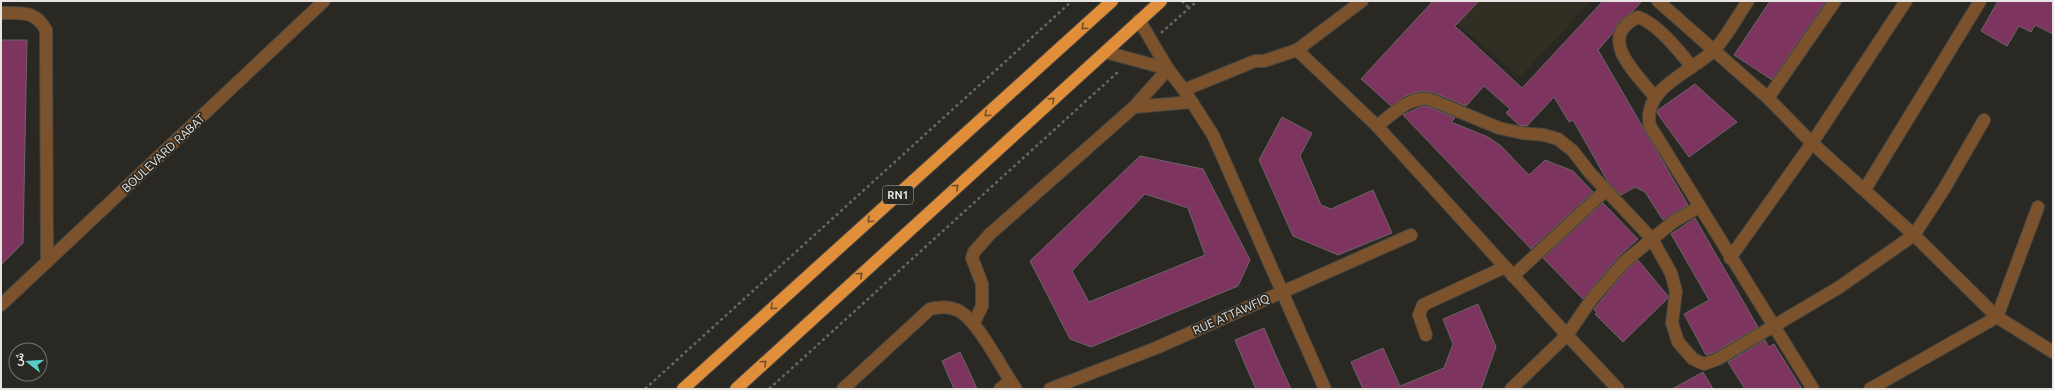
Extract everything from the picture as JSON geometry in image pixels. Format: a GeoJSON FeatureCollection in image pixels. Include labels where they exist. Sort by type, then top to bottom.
{"type":"FeatureCollection","features":[{"type":"Feature","properties":{"kind":"highway","name":"RN1"},"geometry":{"type":"LineString","coordinates":[[683,389],[1112,1]]}},
{"type":"Feature","properties":{"kind":"highway","name":"RN1"},"geometry":{"type":"LineString","coordinates":[[736,389],[1160,1]]}},
{"type":"Feature","properties":{"kind":"street"},"geometry":{"type":"LineString","coordinates":[[1184,90],[1255,62],[1264,61],[1298,50],[1362,1]]}},
{"type":"Feature","properties":{"kind":"street"},"geometry":{"type":"LineString","coordinates":[[1658,1],[1768,98],[1812,143],[1865,189],[1914,235],[1997,317],[2053,352]]}},
{"type":"Feature","properties":{"kind":"street"},"geometry":{"type":"LineString","coordinates":[[1748,1],[1714,51],[1655,97],[1648,109],[1650,126],[1730,258],[1813,389]]}},
{"type":"Feature","properties":{"kind":"street"},"geometry":{"type":"LineString","coordinates":[[1768,98],[1835,1]]}},
{"type":"Feature","properties":{"kind":"street"},"geometry":{"type":"LineString","coordinates":[[1730,258],[1812,143],[1906,1]]}},
{"type":"Feature","properties":{"kind":"street"},"geometry":{"type":"LineString","coordinates":[[1865,189],[1980,1]]}},
{"type":"Feature","properties":{"kind":"street","name":"BOULEVARD RABAT"},"geometry":{"type":"LineString","coordinates":[[1,305],[319,3]]}},
{"type":"Feature","properties":{"kind":"street"},"geometry":{"type":"LineString","coordinates":[[1,13],[25,13],[41,22],[46,30],[47,262]]}},
{"type":"Feature","properties":{"kind":"street"},"geometry":{"type":"LineString","coordinates":[[1655,97],[1626,61],[1618,47],[1619,37],[1623,29],[1631,21],[1638,17],[1647,20],[1676,47],[1692,67]]}},
{"type":"Feature","properties":{"kind":"street"},"geometry":{"type":"LineString","coordinates":[[1139,20],[1168,69],[1184,90],[1213,135],[1325,389]]}},
{"type":"Feature","properties":{"kind":"street"},"geometry":{"type":"LineString","coordinates":[[1298,50],[1377,126],[1509,272],[1618,389]]}},
{"type":"Feature","properties":{"kind":"street"},"geometry":{"type":"LineString","coordinates":[[1104,52],[1168,69]]}},
{"type":"Feature","properties":{"kind":"street"},"geometry":{"type":"LineString","coordinates":[[974,323],[982,306],[982,284],[973,263],[974,252],[990,234],[1134,106],[1168,69]]}},
{"type":"Feature","properties":{"kind":"street"},"geometry":{"type":"LineString","coordinates":[[1377,126],[1414,100],[1429,99],[1499,128],[1522,133],[1544,135],[1558,139],[1573,151],[1590,173],[1652,239],[1671,273],[1676,291],[1672,323],[1678,342],[1692,359],[1704,364],[1718,358],[1774,327],[1838,288],[1914,235],[1944,189],[1984,120]]}},
{"type":"Feature","properties":{"kind":"street"},"geometry":{"type":"LineString","coordinates":[[1134,106],[1192,102]]}},
{"type":"Feature","properties":{"kind":"street"},"geometry":{"type":"LineString","coordinates":[[1426,335],[1419,315],[1422,305],[1509,272],[1606,190]]}},
{"type":"Feature","properties":{"kind":"street"},"geometry":{"type":"LineString","coordinates":[[1512,389],[1567,335],[1591,300],[1624,262],[1673,222],[1699,207]]}},
{"type":"Feature","properties":{"kind":"street"},"geometry":{"type":"LineString","coordinates":[[1870,389],[1997,317],[2038,207]]}},
{"type":"Feature","properties":{"kind":"street","name":"RUE ATTAWFIQ"},"geometry":{"type":"LineString","coordinates":[[1050,389],[1156,348],[1411,235]]}},
{"type":"Feature","properties":{"kind":"street"},"geometry":{"type":"LineString","coordinates":[[843,389],[930,310],[941,307],[959,311],[974,323],[1013,385],[1000,389]]}},
{"type":"Feature","properties":{"kind":"path"},"geometry":{"type":"LineString","coordinates":[[645,389],[1072,1]]}},
{"type":"Feature","properties":{"kind":"path"},"geometry":{"type":"LineString","coordinates":[[1182,1],[1189,8]]}},
{"type":"Feature","properties":{"kind":"path"},"geometry":{"type":"LineString","coordinates":[[1152,42],[1197,1]]}},
{"type":"Feature","properties":{"kind":"path"},"geometry":{"type":"LineString","coordinates":[[769,389],[1132,60]]}},
{"type":"Feature","properties":{"kind":"shaded area"},"geometry":{"type":"Polygon","coordinates":[[[1430,1],[1591,1],[1520,77],[1430,1]]]}},
{"type":"Feature","properties":{"kind":"building"},"geometry":{"type":"Polygon","coordinates":[[[1433,1],[1479,1],[1455,26],[1522,88],[1603,1],[1642,1],[1632,12],[1619,21],[1613,33],[1598,50],[1688,205],[1663,220],[1645,192],[1635,187],[1621,195],[1608,182],[1573,120],[1569,122],[1554,97],[1527,126],[1519,125],[1506,113],[1510,109],[1484,86],[1466,106],[1432,92],[1422,91],[1405,96],[1391,106],[1361,79],[1433,1]]]}},
{"type":"Feature","properties":{"kind":"building"},"geometry":{"type":"Polygon","coordinates":[[[1770,1],[1826,1],[1772,80],[1734,55],[1770,1]]]}},
{"type":"Feature","properties":{"kind":"building"},"geometry":{"type":"Polygon","coordinates":[[[1998,1],[2053,1],[2053,34],[2035,25],[2031,32],[2019,26],[2007,46],[1981,31],[1998,1]]]}},
{"type":"Feature","properties":{"kind":"building"},"geometry":{"type":"Polygon","coordinates":[[[1,40],[27,40],[23,243],[1,265],[1,40]]]}},
{"type":"Feature","properties":{"kind":"building"},"geometry":{"type":"Polygon","coordinates":[[[1695,84],[1737,122],[1689,157],[1657,113],[1658,110],[1695,84]]]}},
{"type":"Feature","properties":{"kind":"building"},"geometry":{"type":"Polygon","coordinates":[[[1422,106],[1427,106],[1455,118],[1451,122],[1488,137],[1501,146],[1529,175],[1545,160],[1573,171],[1593,192],[1531,249],[1403,115],[1422,106]]]}},
{"type":"Feature","properties":{"kind":"building"},"geometry":{"type":"Polygon","coordinates":[[[1282,117],[1312,133],[1300,156],[1321,205],[1331,209],[1373,190],[1392,233],[1338,255],[1293,236],[1259,160],[1282,117]]]}},
{"type":"Feature","properties":{"kind":"building"},"geometry":{"type":"Polygon","coordinates":[[[1140,156],[1203,169],[1250,260],[1238,286],[1091,347],[1070,339],[1030,261],[1140,156]],[[1145,194],[1072,271],[1089,302],[1205,255],[1188,208],[1145,194]]]}},
{"type":"Feature","properties":{"kind":"building"},"geometry":{"type":"Polygon","coordinates":[[[1603,203],[1638,239],[1618,257],[1583,299],[1543,258],[1603,203]]]}},
{"type":"Feature","properties":{"kind":"building"},"geometry":{"type":"Polygon","coordinates":[[[1695,218],[1758,327],[1715,352],[1706,355],[1684,314],[1709,300],[1671,234],[1695,218]]]}},
{"type":"Feature","properties":{"kind":"building"},"geometry":{"type":"Polygon","coordinates":[[[1638,260],[1668,296],[1667,299],[1623,342],[1595,314],[1597,313],[1594,309],[1629,267],[1638,260]]]}},
{"type":"Feature","properties":{"kind":"building"},"geometry":{"type":"Polygon","coordinates":[[[1478,304],[1496,347],[1481,389],[1363,389],[1351,362],[1383,348],[1400,386],[1444,368],[1453,344],[1443,319],[1478,304]]]}},
{"type":"Feature","properties":{"kind":"building"},"geometry":{"type":"Polygon","coordinates":[[[1264,328],[1291,389],[1256,389],[1247,369],[1235,340],[1264,328]]]}},
{"type":"Feature","properties":{"kind":"building"},"geometry":{"type":"Polygon","coordinates":[[[1765,340],[1769,347],[1774,344],[1802,389],[1745,389],[1728,362],[1765,340]]]}},
{"type":"Feature","properties":{"kind":"building"},"geometry":{"type":"Polygon","coordinates":[[[960,352],[977,389],[954,389],[942,361],[960,352]]]}},
{"type":"Feature","properties":{"kind":"building"},"geometry":{"type":"Polygon","coordinates":[[[1703,372],[1713,389],[1672,389],[1703,372]]]}}]}
